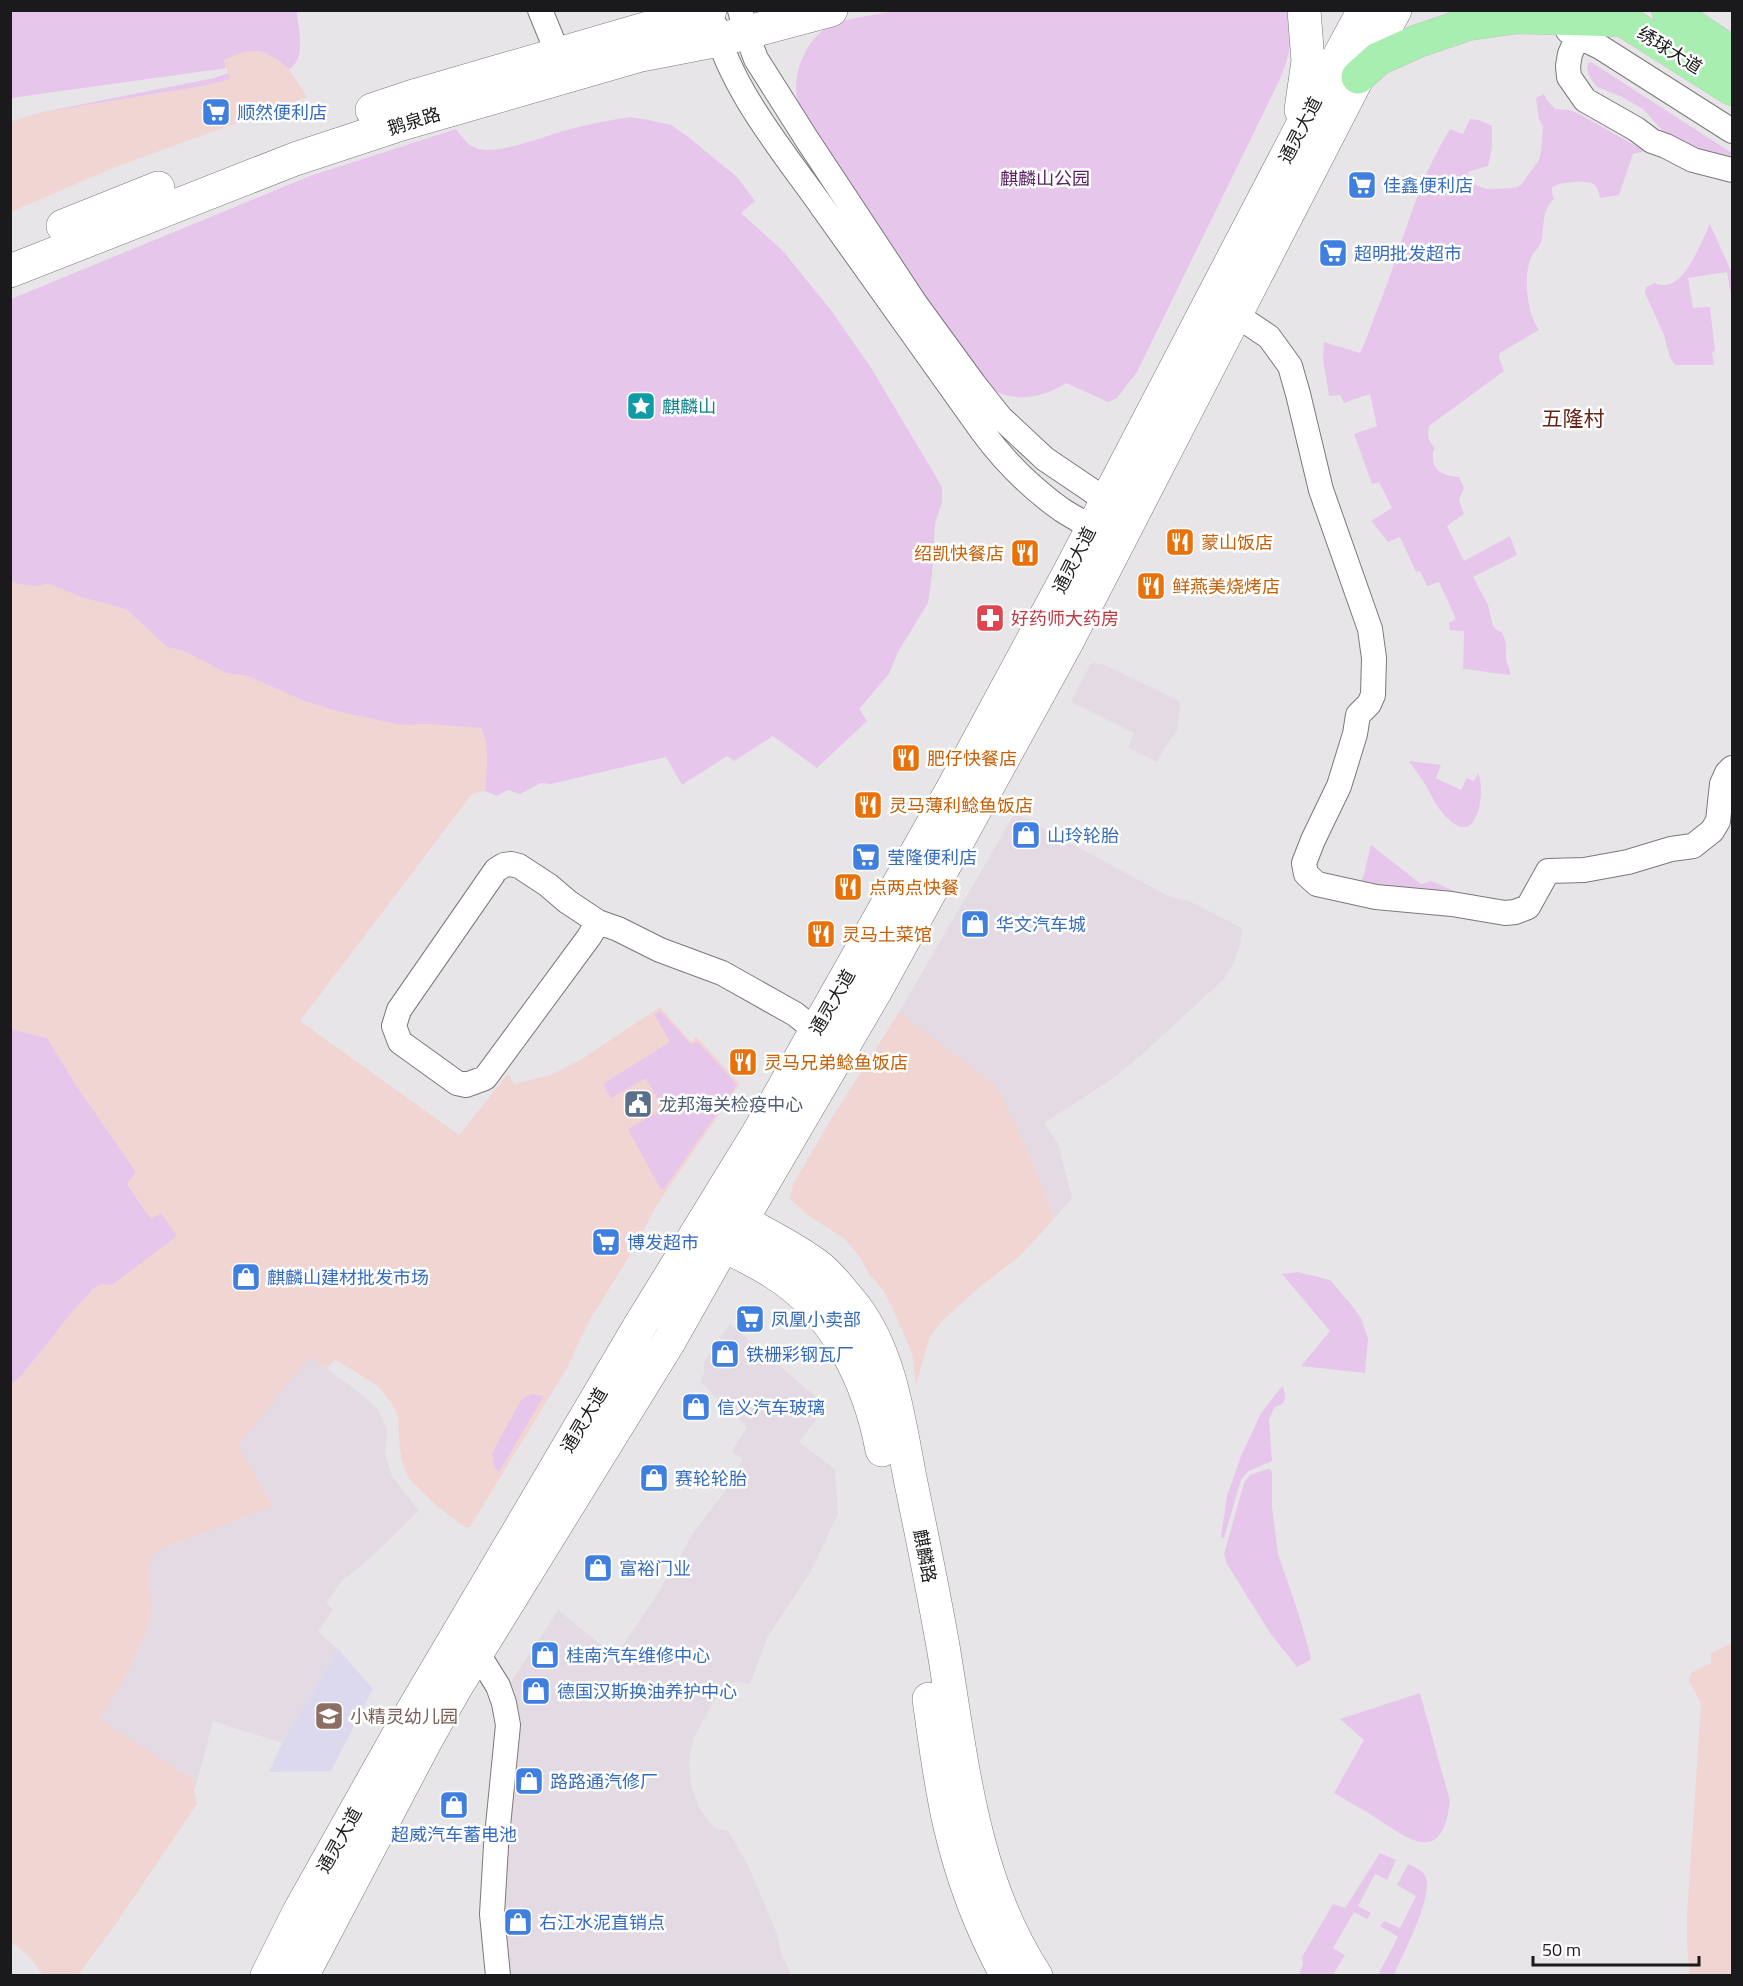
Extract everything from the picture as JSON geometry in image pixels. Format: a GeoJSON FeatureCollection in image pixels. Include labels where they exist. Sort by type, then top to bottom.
{"type":"FeatureCollection","features":[{"type":"Feature","properties":{"kind":"main road","name":"鹅泉路"},"geometry":{"type":"LineString","coordinates":[[10,248],[123,201],[417,94],[558,54],[725,21],[799,20],[831,10]]}},
{"type":"Feature","properties":{"kind":"main road"},"geometry":{"type":"LineString","coordinates":[[1292,148],[1303,105],[1307,73],[1308,43],[1304,10]]}},
{"type":"Feature","properties":{"kind":"main road","name":"通灵大道"},"geometry":{"type":"LineString","coordinates":[[267,1976],[300,1910],[400,1732],[719,1226],[875,992],[1068,640],[1112,522],[1292,148],[1364,10]]}},
{"type":"Feature","properties":{"kind":"main road","name":"通灵大道"},"geometry":{"type":"LineString","coordinates":[[302,1976],[456,1687],[670,1340],[757,1135],[953,788],[1069,573],[1112,522],[1235,315],[1395,10]]}},
{"type":"Feature","properties":{"kind":"main road","name":"绣球大道"},"geometry":{"type":"LineString","coordinates":[[1668,10],[1732,53]]}},
{"type":"Feature","properties":{"kind":"main road"},"geometry":{"type":"LineString","coordinates":[[1358,77],[1378,59],[1442,32],[1468,24],[1518,17],[1614,15]]}},
{"type":"Feature","properties":{"kind":"main road","name":"绣球大道"},"geometry":{"type":"LineString","coordinates":[[1614,15],[1732,89]]}},
{"type":"Feature","properties":{"kind":"main road","name":"鹅泉路"},"geometry":{"type":"LineString","coordinates":[[10,272],[295,159],[395,126],[641,55],[725,21]]}},
{"type":"Feature","properties":{"kind":"main road","name":"麒麟路"},"geometry":{"type":"LineString","coordinates":[[719,1226],[811,1302],[844,1345],[876,1417],[923,1658],[949,1825],[974,1904],[989,1942],[1007,1976]]}},
{"type":"Feature","properties":{"kind":"main road","name":"麒麟路"},"geometry":{"type":"LineString","coordinates":[[719,1226],[784,1244],[820,1268],[868,1326],[885,1367],[905,1451],[959,1744],[983,1860],[995,1896],[1013,1937],[1036,1976]]}},
{"type":"Feature","properties":{"kind":"street"},"geometry":{"type":"LineString","coordinates":[[540,10],[558,54]]}},
{"type":"Feature","properties":{"kind":"street"},"geometry":{"type":"LineString","coordinates":[[1542,18],[1582,38],[1732,131]]}},
{"type":"Feature","properties":{"kind":"street"},"geometry":{"type":"LineString","coordinates":[[725,21],[756,59],[915,303],[974,384],[1000,417],[1112,522]]}},
{"type":"Feature","properties":{"kind":"street"},"geometry":{"type":"LineString","coordinates":[[1582,38],[1574,45],[1568,66],[1569,77],[1585,100],[1636,129],[1652,141],[1693,160],[1732,170]]}},
{"type":"Feature","properties":{"kind":"street"},"geometry":{"type":"LineString","coordinates":[[1235,315],[1269,337],[1290,366],[1321,490],[1370,629],[1372,642],[1373,695],[1369,704],[1358,716],[1355,734],[1339,786],[1304,863],[1306,874],[1317,884],[1376,897],[1452,904],[1494,912],[1515,912],[1528,907],[1548,871],[1584,870],[1628,862],[1671,849],[1693,846],[1712,831],[1718,821],[1722,784],[1727,772],[1732,768]]}},
{"type":"Feature","properties":{"kind":"street"},"geometry":{"type":"LineString","coordinates":[[598,922],[485,1078],[466,1085],[458,1083],[400,1042],[393,1026],[399,1010],[496,870],[511,864],[519,866],[549,885],[568,902],[598,922],[618,929],[660,950],[722,973],[788,1009],[816,1031]]}},
{"type":"Feature","properties":{"kind":"street"},"geometry":{"type":"LineString","coordinates":[[478,1654],[498,1686],[508,1725],[492,1914],[498,1976]]}},
{"type":"Feature","properties":{"kind":"shaded area"},"geometry":{"type":"Polygon","coordinates":[[[242,51],[256,51],[272,55],[289,69],[307,97],[113,168],[11,212],[10,122],[38,113],[203,86],[229,79],[224,60],[242,51]]]}},
{"type":"Feature","properties":{"kind":"shaded area","name":"麒麟山建材批发市场"},"geometry":{"type":"Polygon","coordinates":[[[11,581],[35,586],[49,584],[84,598],[126,609],[167,647],[184,651],[226,673],[247,676],[281,691],[401,725],[427,724],[481,728],[486,739],[488,761],[485,791],[472,794],[300,1021],[459,1135],[508,1074],[514,1084],[553,1074],[582,1059],[660,1007],[691,1042],[697,1037],[740,1084],[656,1206],[635,1247],[588,1323],[567,1368],[470,1527],[465,1527],[438,1507],[409,1479],[402,1462],[398,1416],[391,1402],[378,1386],[336,1360],[326,1368],[309,1358],[238,1446],[273,1506],[166,1546],[149,1578],[152,1602],[148,1628],[125,1679],[100,1719],[197,1782],[194,1789],[197,1804],[115,1925],[78,1975],[43,1975],[29,1956],[11,1942],[11,1384],[22,1375],[93,1289],[102,1284],[151,1219],[127,1183],[136,1172],[76,1085],[47,1038],[11,1029],[11,581]]]}},
{"type":"Feature","properties":{"kind":"shaded area"},"geometry":{"type":"Polygon","coordinates":[[[1094,663],[1105,665],[1179,701],[1177,730],[1160,755],[1158,762],[1128,748],[1134,733],[1071,702],[1090,665],[1094,663]]]}},
{"type":"Feature","properties":{"kind":"shaded area"},"geometry":{"type":"Polygon","coordinates":[[[1015,813],[1168,896],[1191,902],[1242,928],[1240,945],[1224,979],[1114,1078],[1044,1123],[1058,1144],[1072,1198],[1055,1218],[1030,1155],[996,1085],[899,1012],[1015,813]]]}},
{"type":"Feature","properties":{"kind":"shaded area"},"geometry":{"type":"Polygon","coordinates":[[[899,1012],[996,1085],[1030,1155],[1055,1218],[1019,1257],[982,1285],[942,1321],[930,1336],[916,1385],[912,1353],[883,1290],[845,1239],[809,1216],[790,1199],[793,1184],[899,1012]]]}},
{"type":"Feature","properties":{"kind":"shaded area"},"geometry":{"type":"Polygon","coordinates":[[[730,1324],[820,1400],[817,1418],[799,1442],[835,1469],[838,1514],[810,1573],[767,1638],[750,1684],[736,1681],[723,1690],[714,1701],[694,1737],[690,1753],[691,1785],[698,1806],[708,1821],[717,1829],[728,1831],[748,1865],[777,1934],[782,1956],[790,1975],[503,1976],[500,1954],[511,1682],[558,1610],[615,1656],[653,1601],[696,1529],[727,1489],[742,1459],[732,1451],[747,1427],[700,1382],[704,1373],[704,1362],[730,1324]]]}},
{"type":"Feature","properties":{"kind":"shaded area"},"geometry":{"type":"Polygon","coordinates":[[[309,1357],[366,1398],[378,1410],[387,1430],[385,1454],[392,1476],[419,1511],[369,1559],[342,1581],[326,1603],[333,1609],[318,1632],[338,1649],[282,1743],[213,1721],[197,1782],[100,1719],[125,1679],[148,1628],[152,1602],[149,1563],[156,1553],[166,1546],[273,1506],[238,1446],[309,1357]]]}},
{"type":"Feature","properties":{"kind":"shaded area"},"geometry":{"type":"Polygon","coordinates":[[[1732,1643],[1732,1975],[1684,1975],[1690,1972],[1687,1915],[1701,1703],[1689,1681],[1691,1673],[1711,1663],[1711,1653],[1732,1643]]]}},
{"type":"Feature","properties":{"kind":"shaded area","name":"小精灵幼儿园"},"geometry":{"type":"Polygon","coordinates":[[[338,1649],[373,1689],[331,1771],[269,1772],[282,1743],[338,1649]]]}},
{"type":"Feature","properties":{"kind":"green space","name":"麒麟山公园"},"geometry":{"type":"Polygon","coordinates":[[[1291,10],[1290,45],[1280,79],[1137,372],[1117,398],[1108,402],[1066,383],[1041,394],[1013,397],[996,391],[980,379],[819,139],[803,114],[797,98],[799,67],[814,38],[830,26],[844,21],[893,11],[1291,10]]]}},
{"type":"Feature","properties":{"kind":"green space"},"geometry":{"type":"Polygon","coordinates":[[[10,11],[297,11],[300,51],[295,64],[289,69],[265,53],[251,51],[224,60],[226,68],[11,98],[10,11]]]}},
{"type":"Feature","properties":{"kind":"green space"},"geometry":{"type":"Polygon","coordinates":[[[1591,62],[1732,153],[1732,162],[1671,140],[1643,109],[1620,96],[1597,87],[1587,69],[1588,63],[1591,62]]]}},
{"type":"Feature","properties":{"kind":"green space"},"geometry":{"type":"Polygon","coordinates":[[[228,73],[230,79],[203,86],[38,113],[214,78],[228,73]]]}},
{"type":"Feature","properties":{"kind":"green space"},"geometry":{"type":"Polygon","coordinates":[[[1544,94],[1555,109],[1570,110],[1579,114],[1645,151],[1633,154],[1619,195],[1600,198],[1595,185],[1587,182],[1567,183],[1552,187],[1554,199],[1547,208],[1541,242],[1531,258],[1527,275],[1529,305],[1539,330],[1500,353],[1499,358],[1504,371],[1429,426],[1428,435],[1435,448],[1433,459],[1436,468],[1448,475],[1459,477],[1464,488],[1459,500],[1464,514],[1447,526],[1464,561],[1510,536],[1517,555],[1473,577],[1488,605],[1493,626],[1502,632],[1511,675],[1463,669],[1464,631],[1450,630],[1449,623],[1456,619],[1439,582],[1427,586],[1420,571],[1416,572],[1400,537],[1388,542],[1371,521],[1392,508],[1379,482],[1372,484],[1354,434],[1377,426],[1370,394],[1344,403],[1340,395],[1329,396],[1323,359],[1324,342],[1360,353],[1417,197],[1450,129],[1463,134],[1470,119],[1492,126],[1492,148],[1488,166],[1468,172],[1469,182],[1486,189],[1515,188],[1521,185],[1539,160],[1543,126],[1539,120],[1536,98],[1544,94]]]}},
{"type":"Feature","properties":{"kind":"green space"},"geometry":{"type":"Polygon","coordinates":[[[630,117],[671,125],[737,177],[755,201],[741,213],[783,251],[830,309],[870,366],[942,487],[942,502],[935,524],[928,603],[898,652],[889,674],[859,709],[867,721],[817,768],[773,736],[734,761],[727,756],[682,785],[666,757],[551,784],[541,783],[520,794],[508,790],[497,796],[485,791],[487,751],[481,728],[427,724],[401,725],[337,711],[305,701],[247,676],[226,673],[184,651],[167,647],[126,609],[84,598],[49,584],[35,586],[11,581],[11,299],[310,176],[456,129],[473,147],[485,150],[523,144],[578,127],[630,117]]]}},
{"type":"Feature","properties":{"kind":"green space"},"geometry":{"type":"Polygon","coordinates":[[[1710,224],[1732,273],[1732,301],[1727,272],[1688,278],[1693,308],[1710,307],[1715,351],[1712,352],[1714,365],[1675,365],[1670,358],[1664,335],[1645,293],[1646,287],[1655,283],[1665,285],[1674,282],[1682,275],[1690,265],[1710,224]]]}},
{"type":"Feature","properties":{"kind":"green space"},"geometry":{"type":"Polygon","coordinates":[[[1409,761],[1441,765],[1436,778],[1461,790],[1467,778],[1474,781],[1478,773],[1481,789],[1479,809],[1471,825],[1464,827],[1456,825],[1446,817],[1409,761]]]}},
{"type":"Feature","properties":{"kind":"green space"},"geometry":{"type":"Polygon","coordinates":[[[1371,845],[1421,884],[1431,881],[1472,899],[1386,890],[1360,882],[1371,845]]]}},
{"type":"Feature","properties":{"kind":"green space"},"geometry":{"type":"Polygon","coordinates":[[[660,1011],[692,1045],[697,1041],[737,1085],[664,1189],[660,1188],[628,1129],[663,1109],[646,1078],[611,1098],[603,1084],[670,1042],[654,1014],[660,1011]]]}},
{"type":"Feature","properties":{"kind":"green space"},"geometry":{"type":"Polygon","coordinates":[[[11,1029],[47,1038],[76,1085],[136,1172],[127,1184],[151,1219],[161,1213],[177,1236],[112,1285],[102,1284],[93,1289],[22,1375],[11,1384],[11,1029]]]}},
{"type":"Feature","properties":{"kind":"green space"},"geometry":{"type":"Polygon","coordinates":[[[1298,1272],[1330,1280],[1361,1318],[1368,1339],[1365,1373],[1301,1366],[1330,1331],[1282,1274],[1298,1272]]]}},
{"type":"Feature","properties":{"kind":"green space"},"geometry":{"type":"Polygon","coordinates":[[[1282,1386],[1285,1400],[1274,1408],[1269,1420],[1272,1461],[1247,1472],[1241,1480],[1224,1538],[1222,1538],[1227,1496],[1241,1456],[1261,1413],[1282,1386]]]}},
{"type":"Feature","properties":{"kind":"green space"},"geometry":{"type":"Polygon","coordinates":[[[532,1394],[544,1396],[499,1472],[494,1466],[492,1453],[521,1400],[532,1394]]]}},
{"type":"Feature","properties":{"kind":"green space"},"geometry":{"type":"Polygon","coordinates":[[[1267,1469],[1272,1472],[1272,1507],[1278,1554],[1311,1657],[1310,1660],[1297,1667],[1270,1633],[1227,1564],[1224,1554],[1244,1483],[1250,1475],[1267,1469]]]}},
{"type":"Feature","properties":{"kind":"green space"},"geometry":{"type":"Polygon","coordinates":[[[1420,1693],[1450,1801],[1446,1822],[1439,1835],[1431,1842],[1420,1842],[1409,1838],[1334,1793],[1364,1740],[1340,1719],[1420,1693]]]}},
{"type":"Feature","properties":{"kind":"green space"},"geometry":{"type":"Polygon","coordinates":[[[1380,1853],[1396,1860],[1387,1880],[1375,1874],[1358,1906],[1371,1913],[1367,1919],[1354,1912],[1333,1948],[1345,1955],[1333,1975],[1299,1975],[1303,1964],[1302,1957],[1333,1904],[1345,1908],[1380,1853]]]}},
{"type":"Feature","properties":{"kind":"green space"},"geometry":{"type":"Polygon","coordinates":[[[1408,1864],[1419,1870],[1426,1878],[1425,1898],[1416,1926],[1394,1975],[1378,1975],[1398,1937],[1380,1926],[1384,1921],[1400,1928],[1416,1896],[1397,1885],[1408,1864]]]}},
{"type":"Feature","properties":{"kind":"place","name":"顺然便利店"},"geometry":{"type":"Point","coordinates":[216,112]}},
{"type":"Feature","properties":{"kind":"place","name":"佳鑫便利店"},"geometry":{"type":"Point","coordinates":[1362,185]}},
{"type":"Feature","properties":{"kind":"place","name":"超明批发超市"},"geometry":{"type":"Point","coordinates":[1333,253]}},
{"type":"Feature","properties":{"kind":"place","name":"麒麟山"},"geometry":{"type":"Point","coordinates":[641,406]}},
{"type":"Feature","properties":{"kind":"place","name":"蒙山饭店"},"geometry":{"type":"Point","coordinates":[1180,542]}},
{"type":"Feature","properties":{"kind":"place","name":"绍凯快餐店"},"geometry":{"type":"Point","coordinates":[1025,553]}},
{"type":"Feature","properties":{"kind":"place","name":"鲜燕美烧烤店"},"geometry":{"type":"Point","coordinates":[1151,586]}},
{"type":"Feature","properties":{"kind":"place","name":"好药师大药房"},"geometry":{"type":"Point","coordinates":[990,618]}},
{"type":"Feature","properties":{"kind":"place","name":"肥仔快餐店"},"geometry":{"type":"Point","coordinates":[906,758]}},
{"type":"Feature","properties":{"kind":"place","name":"灵马薄利鲶鱼饭店"},"geometry":{"type":"Point","coordinates":[868,805]}},
{"type":"Feature","properties":{"kind":"place","name":"山玲轮胎"},"geometry":{"type":"Point","coordinates":[1026,835]}},
{"type":"Feature","properties":{"kind":"place","name":"莹隆便利店"},"geometry":{"type":"Point","coordinates":[866,857]}},
{"type":"Feature","properties":{"kind":"place","name":"点两点快餐"},"geometry":{"type":"Point","coordinates":[848,887]}},
{"type":"Feature","properties":{"kind":"place","name":"华文汽车城"},"geometry":{"type":"Point","coordinates":[975,924]}},
{"type":"Feature","properties":{"kind":"place","name":"灵马土菜馆"},"geometry":{"type":"Point","coordinates":[821,934]}},
{"type":"Feature","properties":{"kind":"place","name":"灵马兄弟鲶鱼饭店"},"geometry":{"type":"Point","coordinates":[743,1062]}},
{"type":"Feature","properties":{"kind":"place","name":"龙邦海关检疫中心"},"geometry":{"type":"Point","coordinates":[638,1104]}},
{"type":"Feature","properties":{"kind":"place","name":"博发超市"},"geometry":{"type":"Point","coordinates":[606,1242]}},
{"type":"Feature","properties":{"kind":"place","name":"麒麟山建材批发市场"},"geometry":{"type":"Point","coordinates":[246,1277]}},
{"type":"Feature","properties":{"kind":"place","name":"凤凰小卖部"},"geometry":{"type":"Point","coordinates":[750,1319]}},
{"type":"Feature","properties":{"kind":"place","name":"铁栅彩钢瓦厂"},"geometry":{"type":"Point","coordinates":[725,1354]}},
{"type":"Feature","properties":{"kind":"place","name":"信义汽车玻璃"},"geometry":{"type":"Point","coordinates":[696,1407]}},
{"type":"Feature","properties":{"kind":"place","name":"赛轮轮胎"},"geometry":{"type":"Point","coordinates":[654,1478]}},
{"type":"Feature","properties":{"kind":"place","name":"富裕门业"},"geometry":{"type":"Point","coordinates":[598,1568]}},
{"type":"Feature","properties":{"kind":"place","name":"桂南汽车维修中心"},"geometry":{"type":"Point","coordinates":[545,1655]}},
{"type":"Feature","properties":{"kind":"place","name":"德国汉斯换油养护中心"},"geometry":{"type":"Point","coordinates":[536,1691]}},
{"type":"Feature","properties":{"kind":"place","name":"小精灵幼儿园"},"geometry":{"type":"Point","coordinates":[329,1716]}},
{"type":"Feature","properties":{"kind":"place","name":"路路通汽修厂"},"geometry":{"type":"Point","coordinates":[529,1781]}},
{"type":"Feature","properties":{"kind":"place","name":"超威汽车蓄电池"},"geometry":{"type":"Point","coordinates":[454,1805]}},
{"type":"Feature","properties":{"kind":"place","name":"右江水泥直销点"},"geometry":{"type":"Point","coordinates":[518,1922]}},
{"type":"Feature","properties":{"kind":"district","name":"五隆村"},"geometry":{"type":"Point","coordinates":[1573,418]}}]}
